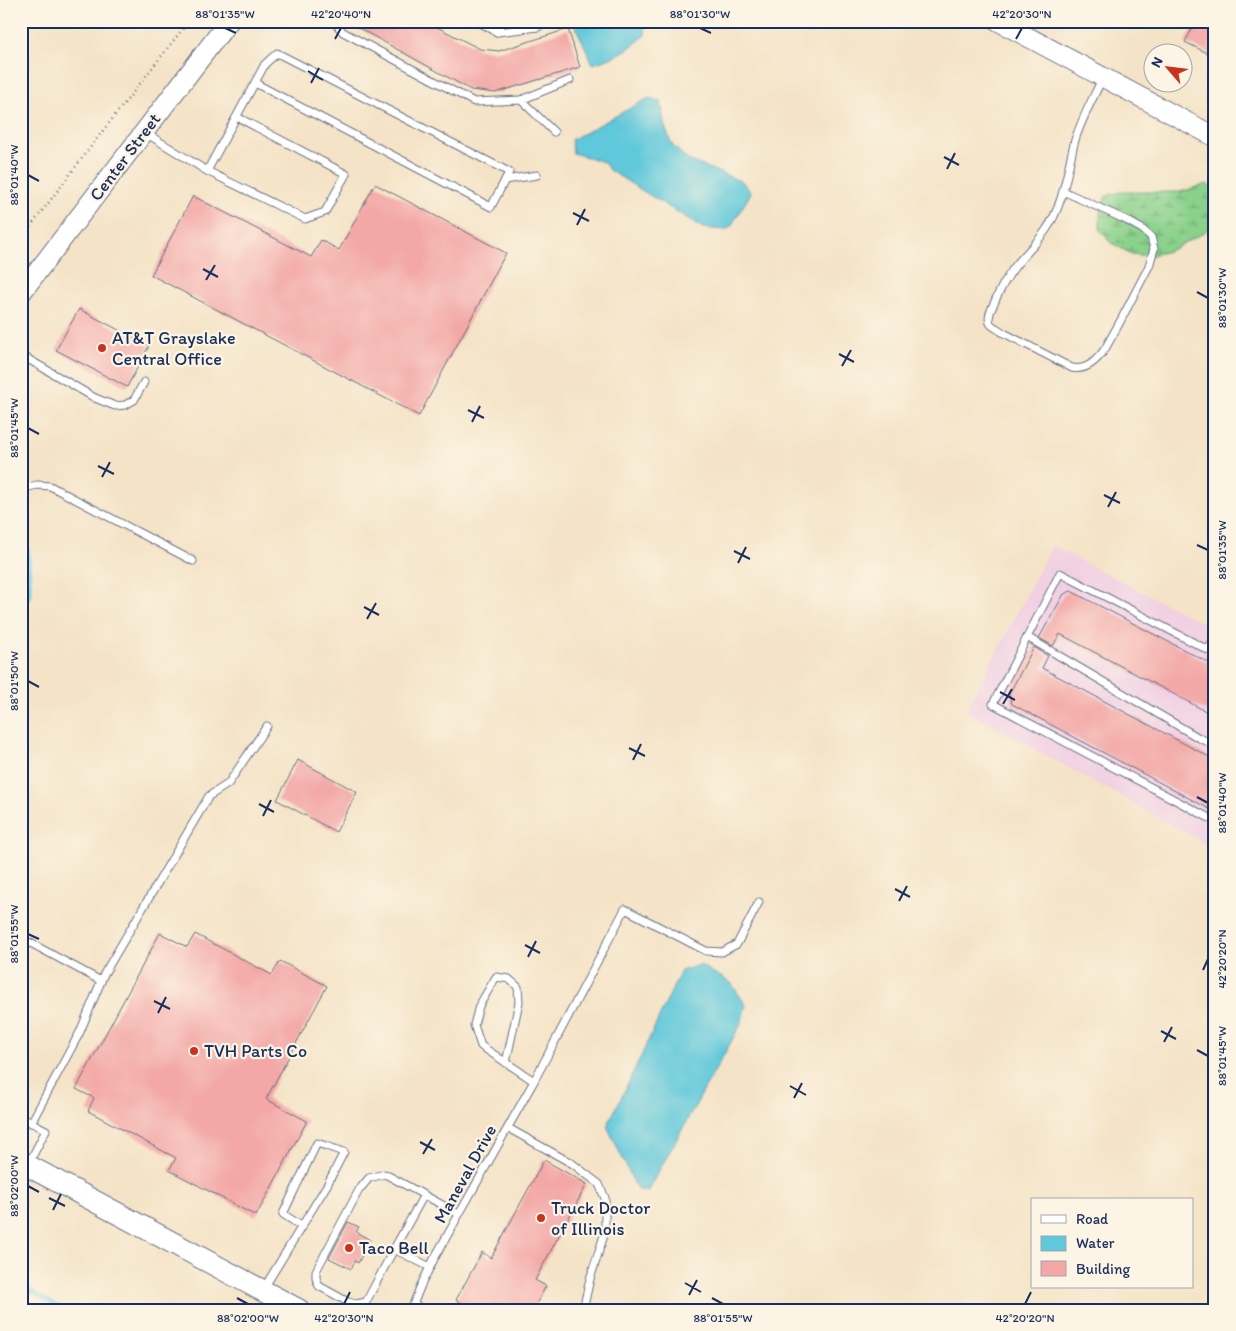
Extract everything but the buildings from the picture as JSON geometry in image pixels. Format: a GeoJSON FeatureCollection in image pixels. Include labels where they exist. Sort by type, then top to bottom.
{"type":"FeatureCollection","features":[{"type":"Feature","properties":{"kind":"main road"},"geometry":{"type":"LineString","coordinates":[[25,1164],[299,1310]]}},
{"type":"Feature","properties":{"kind":"street","name":"Center Street"},"geometry":{"type":"LineString","coordinates":[[21,293],[229,21]]}},
{"type":"Feature","properties":{"kind":"street"},"geometry":{"type":"LineString","coordinates":[[998,21],[1215,136]]}},
{"type":"Feature","properties":{"kind":"lane"},"geometry":{"type":"LineString","coordinates":[[337,21],[336,24],[343,32],[474,102],[521,100],[570,80]]}},
{"type":"Feature","properties":{"kind":"lane"},"geometry":{"type":"LineString","coordinates":[[476,21],[497,32],[538,27],[545,21]]}},
{"type":"Feature","properties":{"kind":"lane"},"geometry":{"type":"LineString","coordinates":[[497,32],[503,21]]}},
{"type":"Feature","properties":{"kind":"lane"},"geometry":{"type":"LineString","coordinates":[[207,171],[265,64],[277,53],[509,172],[491,207],[255,84]]}},
{"type":"Feature","properties":{"kind":"lane"},"geometry":{"type":"LineString","coordinates":[[1062,191],[1134,225],[1151,237],[1154,249],[1149,266],[1106,348],[1091,364],[1078,369],[1072,368],[1002,332],[990,323],[989,319],[996,297],[1008,276],[1047,229],[1061,199],[1062,191],[1076,138],[1103,77]]}},
{"type":"Feature","properties":{"kind":"lane"},"geometry":{"type":"LineString","coordinates":[[521,100],[554,132]]}},
{"type":"Feature","properties":{"kind":"lane"},"geometry":{"type":"LineString","coordinates":[[144,132],[207,171],[305,219],[325,212],[346,174],[237,117]]}},
{"type":"Feature","properties":{"kind":"lane"},"geometry":{"type":"LineString","coordinates":[[506,180],[537,175]]}},
{"type":"Feature","properties":{"kind":"lane"},"geometry":{"type":"LineString","coordinates":[[21,355],[95,398],[114,406],[125,406],[134,400],[144,382]]}},
{"type":"Feature","properties":{"kind":"lane"},"geometry":{"type":"LineString","coordinates":[[21,489],[50,486],[193,561]]}},
{"type":"Feature","properties":{"kind":"lane"},"geometry":{"type":"LineString","coordinates":[[1215,638],[1212,652],[1060,572],[993,704],[1215,821]]}},
{"type":"Feature","properties":{"kind":"lane"},"geometry":{"type":"LineString","coordinates":[[1027,637],[1191,734],[1215,745]]}},
{"type":"Feature","properties":{"kind":"lane"},"geometry":{"type":"LineString","coordinates":[[31,1123],[80,1032],[101,981],[209,796],[228,784],[267,726]]}},
{"type":"Feature","properties":{"kind":"lane","name":"Maneval Drive"},"geometry":{"type":"LineString","coordinates":[[412,1307],[421,1284],[534,1081],[625,909],[706,951],[722,952],[737,944],[759,902]]}},
{"type":"Feature","properties":{"kind":"lane"},"geometry":{"type":"LineString","coordinates":[[21,939],[101,981]]}},
{"type":"Feature","properties":{"kind":"lane"},"geometry":{"type":"LineString","coordinates":[[506,1063],[519,995],[518,987],[509,979],[496,977],[479,1006],[474,1025],[480,1046],[506,1063],[534,1081]]}},
{"type":"Feature","properties":{"kind":"lane"},"geometry":{"type":"LineString","coordinates":[[21,1117],[46,1130],[25,1164]]}},
{"type":"Feature","properties":{"kind":"lane"},"geometry":{"type":"LineString","coordinates":[[508,1128],[573,1164],[600,1184],[606,1198],[605,1232],[590,1278],[583,1310]]}},
{"type":"Feature","properties":{"kind":"lane"},"geometry":{"type":"LineString","coordinates":[[263,1290],[327,1185],[344,1152],[317,1143],[283,1214],[302,1226]]}},
{"type":"Feature","properties":{"kind":"lane"},"geometry":{"type":"LineString","coordinates":[[424,1195],[366,1302],[356,1304],[348,1302],[319,1286],[316,1271],[359,1190],[369,1178],[385,1174],[424,1195],[459,1214]]}},
{"type":"Feature","properties":{"kind":"lane"},"geometry":{"type":"LineString","coordinates":[[394,1249],[430,1268]]}},
{"type":"Feature","properties":{"kind":"lane"},"geometry":{"type":"LineString","coordinates":[[412,1307],[424,1310]]}},
{"type":"Feature","properties":{"kind":"path"},"geometry":{"type":"LineString","coordinates":[[21,239],[189,21]]}},
{"type":"Feature","properties":{"kind":"shaded area"},"geometry":{"type":"Polygon","coordinates":[[[1052,546],[1207,625],[1215,612],[1215,849],[966,711],[1052,546]]]}},
{"type":"Feature","properties":{"kind":"green space"},"geometry":{"type":"Polygon","coordinates":[[[1207,184],[1215,190],[1215,218],[1205,232],[1169,251],[1148,256],[1132,254],[1111,243],[1100,230],[1100,208],[1106,196],[1120,192],[1180,192],[1207,184]]]}},
{"type":"Feature","properties":{"kind":"water"},"geometry":{"type":"Polygon","coordinates":[[[573,21],[646,21],[645,35],[621,53],[593,64],[573,21]]]}},
{"type":"Feature","properties":{"kind":"water"},"geometry":{"type":"Polygon","coordinates":[[[649,98],[661,101],[664,124],[672,145],[688,160],[743,182],[751,193],[731,226],[726,230],[703,228],[609,170],[604,162],[573,153],[571,140],[649,98]]]}},
{"type":"Feature","properties":{"kind":"water"},"geometry":{"type":"Polygon","coordinates":[[[700,965],[731,983],[746,1005],[741,1024],[647,1192],[637,1189],[607,1126],[681,971],[700,965]]]}},
{"type":"Feature","properties":{"kind":"waterway"},"geometry":{"type":"LineString","coordinates":[[21,540],[28,550],[30,593],[21,617]]}},
{"type":"Feature","properties":{"kind":"waterway"},"geometry":{"type":"LineString","coordinates":[[21,1286],[64,1310]]}},
{"type":"Feature","properties":{"kind":"place","name":"AT&T Grayslake Central Office"},"geometry":{"type":"Point","coordinates":[102,348]}},
{"type":"Feature","properties":{"kind":"place","name":"TVH Parts Co"},"geometry":{"type":"Point","coordinates":[194,1051]}},
{"type":"Feature","properties":{"kind":"place","name":"Truck Doctor of Illinois"},"geometry":{"type":"Point","coordinates":[541,1218]}},
{"type":"Feature","properties":{"kind":"place","name":"Taco Bell"},"geometry":{"type":"Point","coordinates":[349,1248]}}]}
